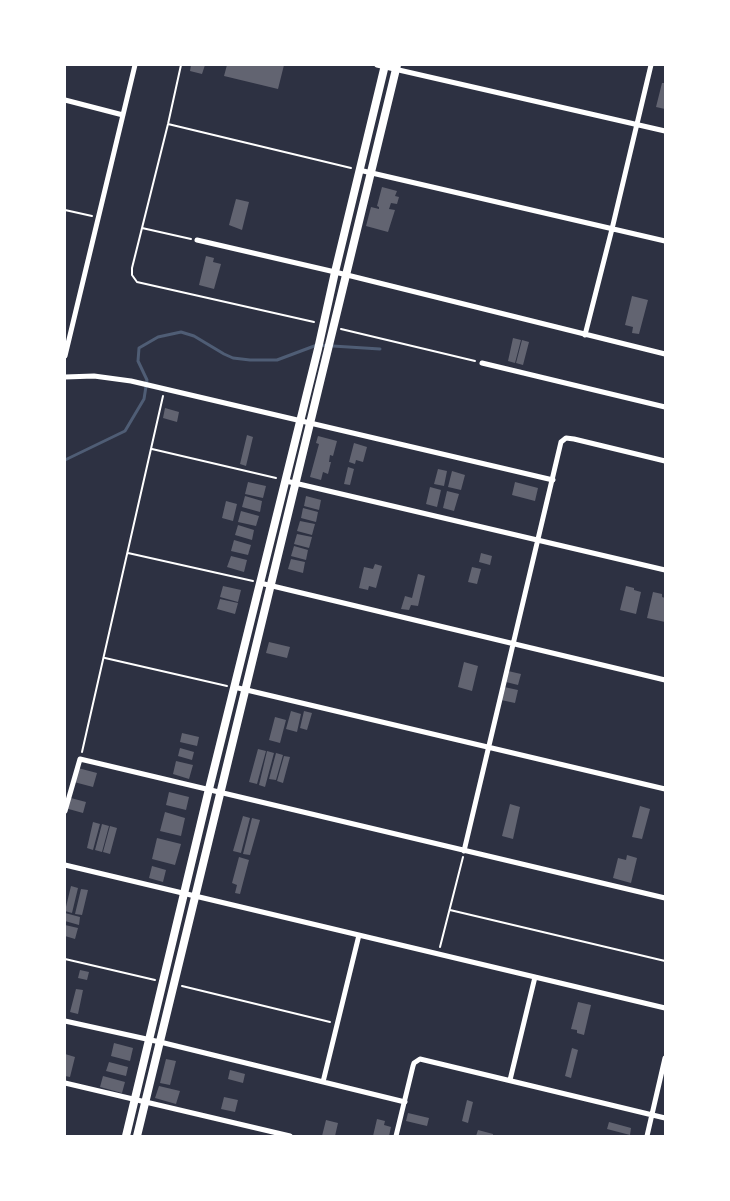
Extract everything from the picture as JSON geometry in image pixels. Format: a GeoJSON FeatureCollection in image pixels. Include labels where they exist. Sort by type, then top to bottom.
{"type":"FeatureCollection","features":[{"type":"Feature","properties":{"kind":"street"},"geometry":{"type":"LineString","coordinates":[[65,356],[135,65]]}},
{"type":"Feature","properties":{"kind":"street"},"geometry":{"type":"LineString","coordinates":[[585,335],[650,65]]}},
{"type":"Feature","properties":{"kind":"street"},"geometry":{"type":"LineString","coordinates":[[126,1136],[209,789],[318,349],[382,66],[397,67],[665,131]]}},
{"type":"Feature","properties":{"kind":"street"},"geometry":{"type":"LineString","coordinates":[[137,1136],[397,67]]}},
{"type":"Feature","properties":{"kind":"street"},"geometry":{"type":"LineString","coordinates":[[65,100],[123,115]]}},
{"type":"Feature","properties":{"kind":"street"},"geometry":{"type":"LineString","coordinates":[[359,170],[665,241]]}},
{"type":"Feature","properties":{"kind":"street"},"geometry":{"type":"LineString","coordinates":[[197,240],[335,272],[665,354]]}},
{"type":"Feature","properties":{"kind":"street"},"geometry":{"type":"LineString","coordinates":[[482,363],[665,407]]}},
{"type":"Feature","properties":{"kind":"street"},"geometry":{"type":"LineString","coordinates":[[65,377],[114,378],[552,480]]}},
{"type":"Feature","properties":{"kind":"street"},"geometry":{"type":"LineString","coordinates":[[464,850],[561,442],[566,438],[574,439],[665,461]]}},
{"type":"Feature","properties":{"kind":"street"},"geometry":{"type":"LineString","coordinates":[[286,481],[538,542],[665,570]]}},
{"type":"Feature","properties":{"kind":"street"},"geometry":{"type":"LineString","coordinates":[[260,583],[665,680]]}},
{"type":"Feature","properties":{"kind":"street"},"geometry":{"type":"LineString","coordinates":[[234,687],[665,789]]}},
{"type":"Feature","properties":{"kind":"street"},"geometry":{"type":"LineString","coordinates":[[65,811],[80,759],[665,898]]}},
{"type":"Feature","properties":{"kind":"street"},"geometry":{"type":"LineString","coordinates":[[65,865],[665,1008]]}},
{"type":"Feature","properties":{"kind":"street"},"geometry":{"type":"LineString","coordinates":[[323,1082],[359,935]]}},
{"type":"Feature","properties":{"kind":"street"},"geometry":{"type":"LineString","coordinates":[[510,1080],[535,977]]}},
{"type":"Feature","properties":{"kind":"street"},"geometry":{"type":"LineString","coordinates":[[65,1021],[160,1042],[405,1102]]}},
{"type":"Feature","properties":{"kind":"street"},"geometry":{"type":"LineString","coordinates":[[647,1136],[665,1058]]}},
{"type":"Feature","properties":{"kind":"street"},"geometry":{"type":"LineString","coordinates":[[396,1136],[414,1063],[420,1059],[665,1118]]}},
{"type":"Feature","properties":{"kind":"street"},"geometry":{"type":"LineString","coordinates":[[65,1083],[290,1136]]}},
{"type":"Feature","properties":{"kind":"path"},"geometry":{"type":"LineString","coordinates":[[181,65],[132,268],[132,275],[137,282],[323,324]]}},
{"type":"Feature","properties":{"kind":"path"},"geometry":{"type":"LineString","coordinates":[[168,124],[359,170]]}},
{"type":"Feature","properties":{"kind":"path"},"geometry":{"type":"LineString","coordinates":[[65,210],[99,218]]}},
{"type":"Feature","properties":{"kind":"path"},"geometry":{"type":"LineString","coordinates":[[142,228],[197,240]]}},
{"type":"Feature","properties":{"kind":"path"},"geometry":{"type":"LineString","coordinates":[[334,327],[482,363]]}},
{"type":"Feature","properties":{"kind":"path"},"geometry":{"type":"LineString","coordinates":[[80,759],[165,389]]}},
{"type":"Feature","properties":{"kind":"path"},"geometry":{"type":"LineString","coordinates":[[152,449],[286,481]]}},
{"type":"Feature","properties":{"kind":"path"},"geometry":{"type":"LineString","coordinates":[[128,553],[260,583]]}},
{"type":"Feature","properties":{"kind":"path"},"geometry":{"type":"LineString","coordinates":[[104,658],[234,687]]}},
{"type":"Feature","properties":{"kind":"path"},"geometry":{"type":"LineString","coordinates":[[438,954],[464,850]]}},
{"type":"Feature","properties":{"kind":"path"},"geometry":{"type":"LineString","coordinates":[[450,910],[665,961]]}},
{"type":"Feature","properties":{"kind":"path"},"geometry":{"type":"LineString","coordinates":[[65,960],[162,982]]}},
{"type":"Feature","properties":{"kind":"path"},"geometry":{"type":"LineString","coordinates":[[174,984],[338,1024]]}},
{"type":"Feature","properties":{"kind":"building"},"geometry":{"type":"Polygon","coordinates":[[[191,65],[205,65],[202,74],[190,71],[191,65]]]}},
{"type":"Feature","properties":{"kind":"building"},"geometry":{"type":"Polygon","coordinates":[[[227,65],[284,65],[278,89],[224,76],[227,65]]]}},
{"type":"Feature","properties":{"kind":"building"},"geometry":{"type":"Polygon","coordinates":[[[662,83],[665,83],[665,109],[656,107],[662,83]]]}},
{"type":"Feature","properties":{"kind":"building"},"geometry":{"type":"Polygon","coordinates":[[[382,187],[397,191],[395,196],[399,197],[397,204],[391,203],[389,209],[395,210],[388,232],[366,226],[371,207],[379,209],[377,206],[382,187]]]}},
{"type":"Feature","properties":{"kind":"building"},"geometry":{"type":"Polygon","coordinates":[[[236,199],[249,202],[242,230],[229,225],[236,199]]]}},
{"type":"Feature","properties":{"kind":"building"},"geometry":{"type":"Polygon","coordinates":[[[206,256],[214,258],[213,262],[221,264],[214,289],[199,285],[206,256]]]}},
{"type":"Feature","properties":{"kind":"building"},"geometry":{"type":"Polygon","coordinates":[[[632,296],[648,300],[639,334],[632,333],[633,327],[625,325],[632,296]]]}},
{"type":"Feature","properties":{"kind":"building"},"geometry":{"type":"Polygon","coordinates":[[[513,338],[521,340],[515,363],[508,361],[513,338]]]}},
{"type":"Feature","properties":{"kind":"building"},"geometry":{"type":"Polygon","coordinates":[[[522,340],[529,342],[523,365],[516,363],[522,340]]]}},
{"type":"Feature","properties":{"kind":"building"},"geometry":{"type":"Polygon","coordinates":[[[165,408],[179,412],[177,422],[163,418],[165,408]]]}},
{"type":"Feature","properties":{"kind":"building"},"geometry":{"type":"Polygon","coordinates":[[[247,435],[253,437],[246,466],[240,464],[247,435]]]}},
{"type":"Feature","properties":{"kind":"building"},"geometry":{"type":"Polygon","coordinates":[[[318,436],[337,441],[333,456],[330,455],[329,462],[331,462],[328,474],[323,472],[321,480],[310,477],[319,444],[316,443],[318,436]]]}},
{"type":"Feature","properties":{"kind":"building"},"geometry":{"type":"Polygon","coordinates":[[[354,443],[367,447],[363,462],[356,460],[355,464],[349,462],[354,443]]]}},
{"type":"Feature","properties":{"kind":"building"},"geometry":{"type":"Polygon","coordinates":[[[348,467],[354,469],[350,485],[344,484],[348,467]]]}},
{"type":"Feature","properties":{"kind":"building"},"geometry":{"type":"Polygon","coordinates":[[[438,469],[447,471],[444,486],[434,484],[438,469]]]}},
{"type":"Feature","properties":{"kind":"building"},"geometry":{"type":"Polygon","coordinates":[[[452,471],[465,475],[461,490],[448,487],[452,471]]]}},
{"type":"Feature","properties":{"kind":"building"},"geometry":{"type":"Polygon","coordinates":[[[248,482],[266,486],[263,498],[245,494],[248,482]]]}},
{"type":"Feature","properties":{"kind":"building"},"geometry":{"type":"Polygon","coordinates":[[[515,482],[538,488],[535,501],[512,495],[515,482]]]}},
{"type":"Feature","properties":{"kind":"building"},"geometry":{"type":"Polygon","coordinates":[[[430,487],[441,490],[437,507],[426,504],[430,487]]]}},
{"type":"Feature","properties":{"kind":"building"},"geometry":{"type":"Polygon","coordinates":[[[447,491],[459,494],[454,511],[443,508],[447,491]]]}},
{"type":"Feature","properties":{"kind":"building"},"geometry":{"type":"Polygon","coordinates":[[[245,496],[262,501],[260,512],[242,507],[245,496]]]}},
{"type":"Feature","properties":{"kind":"building"},"geometry":{"type":"Polygon","coordinates":[[[306,496],[321,500],[319,510],[304,506],[306,496]]]}},
{"type":"Feature","properties":{"kind":"building"},"geometry":{"type":"Polygon","coordinates":[[[226,501],[237,504],[233,521],[222,518],[226,501]]]}},
{"type":"Feature","properties":{"kind":"building"},"geometry":{"type":"Polygon","coordinates":[[[303,508],[318,512],[316,522],[301,518],[303,508]]]}},
{"type":"Feature","properties":{"kind":"building"},"geometry":{"type":"Polygon","coordinates":[[[241,511],[259,516],[256,526],[238,522],[241,511]]]}},
{"type":"Feature","properties":{"kind":"building"},"geometry":{"type":"Polygon","coordinates":[[[300,521],[315,524],[312,535],[297,531],[300,521]]]}},
{"type":"Feature","properties":{"kind":"building"},"geometry":{"type":"Polygon","coordinates":[[[238,525],[254,530],[252,540],[235,535],[238,525]]]}},
{"type":"Feature","properties":{"kind":"building"},"geometry":{"type":"Polygon","coordinates":[[[297,534],[312,537],[309,548],[294,544],[297,534]]]}},
{"type":"Feature","properties":{"kind":"building"},"geometry":{"type":"Polygon","coordinates":[[[234,540],[251,545],[248,555],[231,551],[234,540]]]}},
{"type":"Feature","properties":{"kind":"building"},"geometry":{"type":"Polygon","coordinates":[[[294,546],[308,550],[306,560],[291,556],[294,546]]]}},
{"type":"Feature","properties":{"kind":"building"},"geometry":{"type":"Polygon","coordinates":[[[481,553],[492,556],[490,565],[479,562],[481,553]]]}},
{"type":"Feature","properties":{"kind":"building"},"geometry":{"type":"Polygon","coordinates":[[[231,556],[247,560],[244,572],[227,567],[231,556]]]}},
{"type":"Feature","properties":{"kind":"building"},"geometry":{"type":"Polygon","coordinates":[[[291,559],[305,562],[303,573],[288,569],[291,559]]]}},
{"type":"Feature","properties":{"kind":"building"},"geometry":{"type":"Polygon","coordinates":[[[375,564],[382,566],[376,588],[369,586],[368,590],[359,588],[364,567],[373,569],[375,564]]]}},
{"type":"Feature","properties":{"kind":"building"},"geometry":{"type":"Polygon","coordinates":[[[472,567],[481,569],[477,584],[468,582],[472,567]]]}},
{"type":"Feature","properties":{"kind":"building"},"geometry":{"type":"Polygon","coordinates":[[[418,574],[425,576],[418,606],[411,605],[409,610],[401,609],[405,596],[412,598],[418,574]]]}},
{"type":"Feature","properties":{"kind":"building"},"geometry":{"type":"Polygon","coordinates":[[[223,586],[241,590],[238,602],[220,597],[223,586]]]}},
{"type":"Feature","properties":{"kind":"building"},"geometry":{"type":"Polygon","coordinates":[[[626,586],[641,592],[636,614],[620,610],[626,586]]]}},
{"type":"Feature","properties":{"kind":"building"},"geometry":{"type":"Polygon","coordinates":[[[653,592],[662,594],[662,597],[665,598],[665,622],[647,618],[653,592]]]}},
{"type":"Feature","properties":{"kind":"building"},"geometry":{"type":"Polygon","coordinates":[[[220,599],[238,603],[235,614],[217,609],[220,599]]]}},
{"type":"Feature","properties":{"kind":"building"},"geometry":{"type":"Polygon","coordinates":[[[269,642],[290,647],[287,658],[266,653],[269,642]]]}},
{"type":"Feature","properties":{"kind":"building"},"geometry":{"type":"Polygon","coordinates":[[[464,662],[478,666],[472,691],[458,687],[464,662]]]}},
{"type":"Feature","properties":{"kind":"building"},"geometry":{"type":"Polygon","coordinates":[[[508,671],[521,674],[518,685],[506,682],[508,671]]]}},
{"type":"Feature","properties":{"kind":"building"},"geometry":{"type":"Polygon","coordinates":[[[504,687],[518,690],[515,703],[501,700],[504,687]]]}},
{"type":"Feature","properties":{"kind":"building"},"geometry":{"type":"Polygon","coordinates":[[[291,711],[301,714],[297,732],[286,729],[291,711]]]}},
{"type":"Feature","properties":{"kind":"building"},"geometry":{"type":"Polygon","coordinates":[[[304,711],[312,713],[307,730],[300,728],[304,711]]]}},
{"type":"Feature","properties":{"kind":"building"},"geometry":{"type":"Polygon","coordinates":[[[275,717],[286,720],[280,743],[269,740],[275,717]]]}},
{"type":"Feature","properties":{"kind":"building"},"geometry":{"type":"Polygon","coordinates":[[[182,733],[199,737],[197,746],[180,742],[182,733]]]}},
{"type":"Feature","properties":{"kind":"building"},"geometry":{"type":"Polygon","coordinates":[[[180,748],[194,752],[192,760],[178,756],[180,748]]]}},
{"type":"Feature","properties":{"kind":"building"},"geometry":{"type":"Polygon","coordinates":[[[258,749],[266,751],[257,784],[249,782],[258,749]]]}},
{"type":"Feature","properties":{"kind":"building"},"geometry":{"type":"Polygon","coordinates":[[[267,751],[274,753],[265,787],[259,785],[267,751]]]}},
{"type":"Feature","properties":{"kind":"building"},"geometry":{"type":"Polygon","coordinates":[[[276,753],[283,755],[276,780],[269,779],[276,753]]]}},
{"type":"Feature","properties":{"kind":"building"},"geometry":{"type":"Polygon","coordinates":[[[284,756],[290,757],[283,783],[277,781],[284,756]]]}},
{"type":"Feature","properties":{"kind":"building"},"geometry":{"type":"Polygon","coordinates":[[[176,761],[193,765],[189,779],[173,774],[176,761]]]}},
{"type":"Feature","properties":{"kind":"building"},"geometry":{"type":"Polygon","coordinates":[[[78,768],[97,773],[93,787],[74,782],[78,768]]]}},
{"type":"Feature","properties":{"kind":"building"},"geometry":{"type":"Polygon","coordinates":[[[169,792],[189,797],[186,810],[166,805],[169,792]]]}},
{"type":"Feature","properties":{"kind":"building"},"geometry":{"type":"Polygon","coordinates":[[[67,797],[86,802],[83,813],[65,808],[67,797]]]}},
{"type":"Feature","properties":{"kind":"building"},"geometry":{"type":"Polygon","coordinates":[[[510,804],[520,807],[513,839],[502,836],[510,804]]]}},
{"type":"Feature","properties":{"kind":"building"},"geometry":{"type":"Polygon","coordinates":[[[640,806],[650,809],[642,839],[632,837],[640,806]]]}},
{"type":"Feature","properties":{"kind":"building"},"geometry":{"type":"Polygon","coordinates":[[[165,812],[185,818],[181,836],[160,831],[165,812]]]}},
{"type":"Feature","properties":{"kind":"building"},"geometry":{"type":"Polygon","coordinates":[[[243,816],[250,818],[241,853],[233,851],[243,816]]]}},
{"type":"Feature","properties":{"kind":"building"},"geometry":{"type":"Polygon","coordinates":[[[252,818],[260,820],[250,855],[243,854],[252,818]]]}},
{"type":"Feature","properties":{"kind":"building"},"geometry":{"type":"Polygon","coordinates":[[[93,822],[100,824],[93,850],[87,848],[93,822]]]}},
{"type":"Feature","properties":{"kind":"building"},"geometry":{"type":"Polygon","coordinates":[[[102,824],[109,826],[102,852],[95,850],[102,824]]]}},
{"type":"Feature","properties":{"kind":"building"},"geometry":{"type":"Polygon","coordinates":[[[110,826],[117,828],[110,854],[103,852],[110,826]]]}},
{"type":"Feature","properties":{"kind":"building"},"geometry":{"type":"Polygon","coordinates":[[[157,838],[181,844],[175,865],[152,859],[157,838]]]}},
{"type":"Feature","properties":{"kind":"building"},"geometry":{"type":"Polygon","coordinates":[[[627,855],[637,858],[631,883],[613,878],[618,858],[626,860],[627,855]]]}},
{"type":"Feature","properties":{"kind":"building"},"geometry":{"type":"Polygon","coordinates":[[[239,857],[249,860],[240,894],[235,893],[237,885],[232,883],[239,857]]]}},
{"type":"Feature","properties":{"kind":"building"},"geometry":{"type":"Polygon","coordinates":[[[152,866],[166,870],[163,882],[149,878],[152,866]]]}},
{"type":"Feature","properties":{"kind":"building"},"geometry":{"type":"Polygon","coordinates":[[[71,886],[78,888],[72,913],[65,911],[71,886]]]}},
{"type":"Feature","properties":{"kind":"building"},"geometry":{"type":"Polygon","coordinates":[[[81,889],[88,890],[82,915],[75,914],[81,889]]]}},
{"type":"Feature","properties":{"kind":"building"},"geometry":{"type":"Polygon","coordinates":[[[65,913],[80,917],[79,925],[65,921],[65,913]]]}},
{"type":"Feature","properties":{"kind":"building"},"geometry":{"type":"Polygon","coordinates":[[[65,925],[78,928],[75,939],[65,936],[65,925]]]}},
{"type":"Feature","properties":{"kind":"building"},"geometry":{"type":"Polygon","coordinates":[[[80,970],[89,972],[87,980],[78,978],[80,970]]]}},
{"type":"Feature","properties":{"kind":"building"},"geometry":{"type":"Polygon","coordinates":[[[76,989],[83,990],[78,1014],[70,1012],[76,989]]]}},
{"type":"Feature","properties":{"kind":"building"},"geometry":{"type":"Polygon","coordinates":[[[578,1002],[591,1005],[584,1035],[577,1033],[577,1030],[571,1029],[578,1002]]]}},
{"type":"Feature","properties":{"kind":"building"},"geometry":{"type":"Polygon","coordinates":[[[114,1043],[133,1048],[130,1061],[111,1056],[114,1043]]]}},
{"type":"Feature","properties":{"kind":"building"},"geometry":{"type":"Polygon","coordinates":[[[572,1048],[578,1050],[571,1078],[565,1076],[572,1048]]]}},
{"type":"Feature","properties":{"kind":"building"},"geometry":{"type":"Polygon","coordinates":[[[65,1054],[75,1057],[70,1077],[65,1076],[65,1054]]]}},
{"type":"Feature","properties":{"kind":"building"},"geometry":{"type":"Polygon","coordinates":[[[166,1059],[176,1061],[170,1085],[160,1083],[166,1059]]]}},
{"type":"Feature","properties":{"kind":"building"},"geometry":{"type":"Polygon","coordinates":[[[109,1062],[128,1067],[126,1076],[106,1071],[109,1062]]]}},
{"type":"Feature","properties":{"kind":"building"},"geometry":{"type":"Polygon","coordinates":[[[230,1070],[245,1074],[243,1083],[228,1079],[230,1070]]]}},
{"type":"Feature","properties":{"kind":"building"},"geometry":{"type":"Polygon","coordinates":[[[103,1076],[125,1082],[122,1093],[100,1087],[103,1076]]]}},
{"type":"Feature","properties":{"kind":"building"},"geometry":{"type":"Polygon","coordinates":[[[159,1086],[180,1091],[176,1104],[155,1098],[159,1086]]]}},
{"type":"Feature","properties":{"kind":"building"},"geometry":{"type":"Polygon","coordinates":[[[224,1097],[238,1100],[235,1112],[221,1109],[224,1097]]]}},
{"type":"Feature","properties":{"kind":"building"},"geometry":{"type":"Polygon","coordinates":[[[467,1100],[473,1102],[468,1123],[462,1121],[467,1100]]]}},
{"type":"Feature","properties":{"kind":"building"},"geometry":{"type":"Polygon","coordinates":[[[408,1113],[429,1118],[427,1126],[406,1121],[408,1113]]]}},
{"type":"Feature","properties":{"kind":"building"},"geometry":{"type":"Polygon","coordinates":[[[377,1119],[385,1121],[384,1125],[391,1127],[389,1136],[373,1136],[377,1119]]]}},
{"type":"Feature","properties":{"kind":"building"},"geometry":{"type":"Polygon","coordinates":[[[326,1120],[338,1123],[335,1136],[322,1136],[326,1120]]]}},
{"type":"Feature","properties":{"kind":"building"},"geometry":{"type":"Polygon","coordinates":[[[609,1122],[631,1128],[630,1135],[607,1129],[609,1122]]]}},
{"type":"Feature","properties":{"kind":"building"},"geometry":{"type":"Polygon","coordinates":[[[478,1130],[493,1134],[493,1136],[476,1136],[478,1130]]]}},
{"type":"Feature","properties":{"kind":"waterway"},"geometry":{"type":"LineString","coordinates":[[65,460],[125,431],[144,399],[147,380],[138,361],[139,348],[158,337],[181,332],[194,336],[233,358],[250,360],[277,360],[317,345],[380,349]]}}]}
